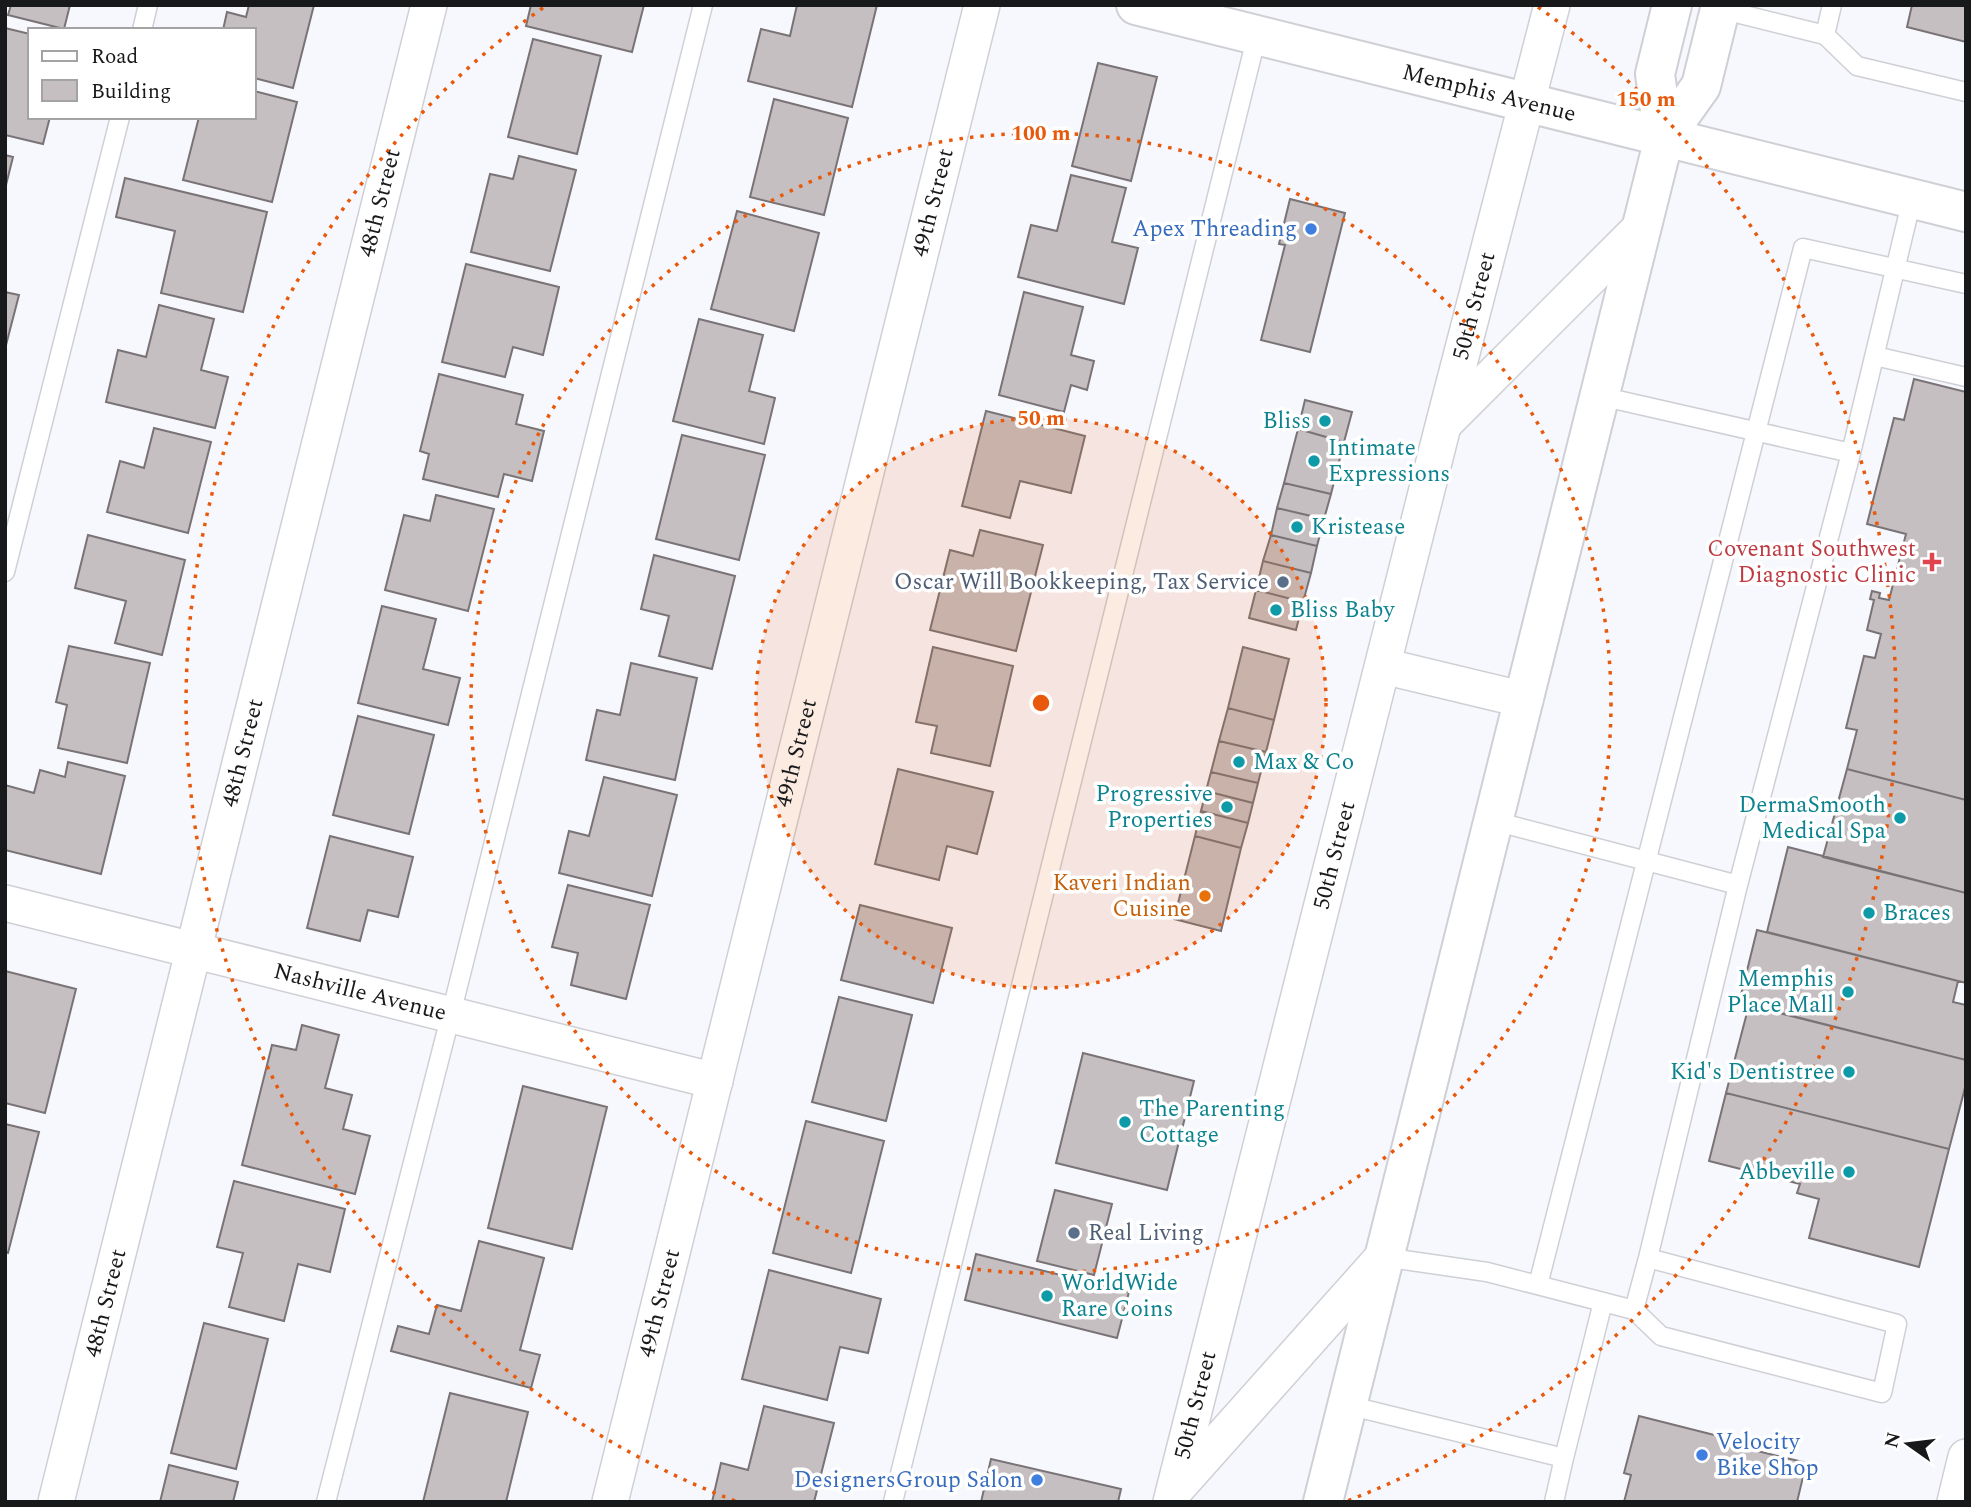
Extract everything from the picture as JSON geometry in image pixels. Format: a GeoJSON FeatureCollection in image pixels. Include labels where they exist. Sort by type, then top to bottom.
{"type":"FeatureCollection","features":[{"type":"Feature","properties":{"kind":"main road","name":"Memphis Avenue"},"geometry":{"type":"LineString","coordinates":[[1136,5],[1966,212]]}},
{"type":"Feature","properties":{"kind":"main road"},"geometry":{"type":"LineString","coordinates":[[1664,138],[1655,74],[1672,5]]}},
{"type":"Feature","properties":{"kind":"main road"},"geometry":{"type":"LineString","coordinates":[[1323,1502],[1664,138],[1701,86],[1721,7]]}},
{"type":"Feature","properties":{"kind":"street","name":"48th Street"},"geometry":{"type":"LineString","coordinates":[[56,1502],[429,5]]}},
{"type":"Feature","properties":{"kind":"street","name":"49th Street"},"geometry":{"type":"LineString","coordinates":[[610,1502],[982,5]]}},
{"type":"Feature","properties":{"kind":"street","name":"50th Street"},"geometry":{"type":"LineString","coordinates":[[1172,1497],[1552,5]]}},
{"type":"Feature","properties":{"kind":"street"},"geometry":{"type":"LineString","coordinates":[[1443,426],[1642,226]]}},
{"type":"Feature","properties":{"kind":"street"},"geometry":{"type":"LineString","coordinates":[[1383,666],[1525,700]]}},
{"type":"Feature","properties":{"kind":"street","name":"Nashville Avenue"},"geometry":{"type":"LineString","coordinates":[[5,903],[715,1081]]}},
{"type":"Feature","properties":{"kind":"street"},"geometry":{"type":"LineString","coordinates":[[1172,1497],[1383,1257]]}},
{"type":"Feature","properties":{"kind":"street"},"geometry":{"type":"LineString","coordinates":[[1955,1502],[1966,1457]]}},
{"type":"Feature","properties":{"kind":"lane"},"geometry":{"type":"LineString","coordinates":[[142,28],[148,5]]}},
{"type":"Feature","properties":{"kind":"lane"},"geometry":{"type":"LineString","coordinates":[[326,1502],[703,5]]}},
{"type":"Feature","properties":{"kind":"lane"},"geometry":{"type":"LineString","coordinates":[[1825,35],[1832,5]]}},
{"type":"Feature","properties":{"kind":"lane"},"geometry":{"type":"LineString","coordinates":[[1721,7],[1825,35],[1857,66],[1966,92]]}},
{"type":"Feature","properties":{"kind":"lane"},"geometry":{"type":"LineString","coordinates":[[893,1502],[1257,35]]}},
{"type":"Feature","properties":{"kind":"lane"},"geometry":{"type":"LineString","coordinates":[[5,572],[119,119]]}},
{"type":"Feature","properties":{"kind":"lane"},"geometry":{"type":"LineString","coordinates":[[1634,1310],[1738,885],[1852,453],[1912,199]]}},
{"type":"Feature","properties":{"kind":"lane"},"geometry":{"type":"LineString","coordinates":[[1538,1285],[1803,248],[1966,284]]}},
{"type":"Feature","properties":{"kind":"lane"},"geometry":{"type":"LineString","coordinates":[[1875,356],[1966,377]]}},
{"type":"Feature","properties":{"kind":"lane"},"geometry":{"type":"LineString","coordinates":[[1600,396],[1852,453]]}},
{"type":"Feature","properties":{"kind":"lane"},"geometry":{"type":"LineString","coordinates":[[1494,821],[1738,885]]}},
{"type":"Feature","properties":{"kind":"lane"},"geometry":{"type":"LineString","coordinates":[[1383,1257],[1487,1272],[1603,1301],[1634,1310],[1661,1336],[1882,1393],[1897,1324],[1648,1258]]}},
{"type":"Feature","properties":{"kind":"lane"},"geometry":{"type":"LineString","coordinates":[[1554,1502],[1603,1301]]}},
{"type":"Feature","properties":{"kind":"lane"},"geometry":{"type":"LineString","coordinates":[[1347,1405],[1564,1458]]}},
{"type":"Feature","properties":{"kind":"building"},"geometry":{"type":"Polygon","coordinates":[[[11,5],[70,5],[64,28],[8,15],[11,5]]]}},
{"type":"Feature","properties":{"kind":"building"},"geometry":{"type":"Polygon","coordinates":[[[249,5],[314,5],[293,88],[256,79],[256,28],[223,28],[227,12],[246,17],[249,5]]]}},
{"type":"Feature","properties":{"kind":"building"},"geometry":{"type":"Polygon","coordinates":[[[531,5],[644,5],[632,52],[526,26],[531,5]]]}},
{"type":"Feature","properties":{"kind":"building"},"geometry":{"type":"Polygon","coordinates":[[[797,5],[877,5],[852,107],[748,81],[761,29],[790,36],[797,5]]]}},
{"type":"Feature","properties":{"kind":"building"},"geometry":{"type":"Polygon","coordinates":[[[1912,5],[1966,5],[1966,42],[1907,27],[1912,5]]]}},
{"type":"Feature","properties":{"kind":"building"},"geometry":{"type":"Polygon","coordinates":[[[5,28],[28,34],[28,119],[49,119],[43,144],[5,135],[5,28]]]}},
{"type":"Feature","properties":{"kind":"building"},"geometry":{"type":"Polygon","coordinates":[[[533,39],[601,56],[577,154],[508,137],[533,39]]]}},
{"type":"Feature","properties":{"kind":"building"},"geometry":{"type":"Polygon","coordinates":[[[1098,63],[1157,77],[1131,181],[1072,166],[1098,63]]]}},
{"type":"Feature","properties":{"kind":"building"},"geometry":{"type":"Polygon","coordinates":[[[256,92],[297,102],[272,202],[183,180],[198,119],[256,119],[256,92]]]}},
{"type":"Feature","properties":{"kind":"building"},"geometry":{"type":"Polygon","coordinates":[[[774,99],[848,118],[824,215],[750,197],[774,99]]]}},
{"type":"Feature","properties":{"kind":"building"},"geometry":{"type":"Polygon","coordinates":[[[5,155],[13,157],[5,189],[5,155]]]}},
{"type":"Feature","properties":{"kind":"building"},"geometry":{"type":"Polygon","coordinates":[[[519,156],[576,170],[550,271],[471,252],[490,174],[513,179],[519,156]]]}},
{"type":"Feature","properties":{"kind":"building"},"geometry":{"type":"Polygon","coordinates":[[[1071,175],[1126,188],[1112,242],[1138,248],[1124,304],[1018,277],[1031,225],[1057,231],[1071,175]]]}},
{"type":"Feature","properties":{"kind":"building"},"geometry":{"type":"Polygon","coordinates":[[[125,178],[267,212],[243,312],[161,293],[175,231],[116,217],[125,178]]]}},
{"type":"Feature","properties":{"kind":"building"},"geometry":{"type":"Polygon","coordinates":[[[1290,199],[1345,213],[1310,352],[1261,340],[1285,245],[1279,244],[1290,199]]]}},
{"type":"Feature","properties":{"kind":"building"},"geometry":{"type":"Polygon","coordinates":[[[737,211],[819,233],[794,331],[711,309],[737,211]]]}},
{"type":"Feature","properties":{"kind":"building"},"geometry":{"type":"Polygon","coordinates":[[[466,264],[559,287],[543,355],[513,347],[505,377],[442,362],[466,264]]]}},
{"type":"Feature","properties":{"kind":"building"},"geometry":{"type":"Polygon","coordinates":[[[5,292],[19,295],[5,349],[5,292]]]}},
{"type":"Feature","properties":{"kind":"building"},"geometry":{"type":"Polygon","coordinates":[[[1024,292],[1083,307],[1071,355],[1094,361],[1087,390],[1071,385],[1064,412],[999,395],[1024,292]]]}},
{"type":"Feature","properties":{"kind":"building"},"geometry":{"type":"Polygon","coordinates":[[[159,305],[214,319],[201,370],[228,377],[215,428],[106,402],[118,350],[146,357],[159,305]]]}},
{"type":"Feature","properties":{"kind":"building"},"geometry":{"type":"Polygon","coordinates":[[[699,319],[763,335],[749,391],[775,398],[764,444],[673,421],[699,319]]]}},
{"type":"Feature","properties":{"kind":"building"},"geometry":{"type":"Polygon","coordinates":[[[439,374],[523,395],[516,424],[544,431],[532,481],[504,474],[498,497],[423,479],[429,454],[420,451],[439,374]]]}},
{"type":"Feature","properties":{"kind":"building","name":"Covenant Southwest Diagnostic Clinic"},"geometry":{"type":"Polygon","coordinates":[[[1914,379],[1966,392],[1966,800],[1847,769],[1857,730],[1846,728],[1864,656],[1875,658],[1881,634],[1867,630],[1874,600],[1870,599],[1872,591],[1880,593],[1879,598],[1889,600],[1906,534],[1867,524],[1894,418],[1904,420],[1914,379]]]}},
{"type":"Feature","properties":{"kind":"building","name":"Bliss"},"geometry":{"type":"Polygon","coordinates":[[[1305,400],[1352,412],[1344,442],[1298,429],[1305,400]]]}},
{"type":"Feature","properties":{"kind":"building"},"geometry":{"type":"Polygon","coordinates":[[[986,411],[1085,436],[1071,493],[1020,481],[1010,518],[962,506],[986,411]]]}},
{"type":"Feature","properties":{"kind":"building"},"geometry":{"type":"Polygon","coordinates":[[[154,428],[211,442],[188,533],[107,512],[120,461],[144,468],[154,428]]]}},
{"type":"Feature","properties":{"kind":"building","name":"Intimate Expressions"},"geometry":{"type":"Polygon","coordinates":[[[1298,429],[1344,442],[1331,494],[1284,483],[1298,429]]]}},
{"type":"Feature","properties":{"kind":"building"},"geometry":{"type":"Polygon","coordinates":[[[682,435],[765,455],[739,560],[656,539],[682,435]]]}},
{"type":"Feature","properties":{"kind":"building"},"geometry":{"type":"Polygon","coordinates":[[[1284,483],[1331,494],[1324,519],[1277,508],[1284,483]]]}},
{"type":"Feature","properties":{"kind":"building"},"geometry":{"type":"Polygon","coordinates":[[[436,495],[494,509],[468,611],[385,590],[404,515],[430,521],[436,495]]]}},
{"type":"Feature","properties":{"kind":"building","name":"Kristease"},"geometry":{"type":"Polygon","coordinates":[[[1277,508],[1324,519],[1317,546],[1271,535],[1277,508]]]}},
{"type":"Feature","properties":{"kind":"building"},"geometry":{"type":"Polygon","coordinates":[[[980,530],[1043,545],[1016,651],[930,630],[950,550],[973,556],[980,530]]]}},
{"type":"Feature","properties":{"kind":"building"},"geometry":{"type":"Polygon","coordinates":[[[88,535],[185,560],[162,655],[115,643],[126,601],[75,588],[88,535]]]}},
{"type":"Feature","properties":{"kind":"building"},"geometry":{"type":"Polygon","coordinates":[[[1271,535],[1317,546],[1311,573],[1263,561],[1271,535]]]}},
{"type":"Feature","properties":{"kind":"building"},"geometry":{"type":"Polygon","coordinates":[[[654,555],[735,576],[712,669],[659,656],[669,616],[641,609],[654,555]]]}},
{"type":"Feature","properties":{"kind":"building","name":"Oscar Will Bookkeeping, Tax Service"},"geometry":{"type":"Polygon","coordinates":[[[1263,561],[1311,573],[1303,602],[1256,590],[1263,561]]]}},
{"type":"Feature","properties":{"kind":"building","name":"Bliss Baby"},"geometry":{"type":"Polygon","coordinates":[[[1256,590],[1303,602],[1296,630],[1249,618],[1256,590]]]}},
{"type":"Feature","properties":{"kind":"building"},"geometry":{"type":"Polygon","coordinates":[[[382,606],[436,619],[423,669],[460,678],[448,725],[358,703],[382,606]]]}},
{"type":"Feature","properties":{"kind":"building"},"geometry":{"type":"Polygon","coordinates":[[[69,646],[150,663],[127,763],[58,748],[67,705],[56,702],[69,646]]]}},
{"type":"Feature","properties":{"kind":"building"},"geometry":{"type":"Polygon","coordinates":[[[933,647],[1013,666],[990,766],[931,753],[937,726],[916,722],[933,647]]]}},
{"type":"Feature","properties":{"kind":"building"},"geometry":{"type":"Polygon","coordinates":[[[1243,647],[1289,659],[1274,720],[1228,708],[1243,647]]]}},
{"type":"Feature","properties":{"kind":"building"},"geometry":{"type":"Polygon","coordinates":[[[631,663],[697,678],[675,780],[586,760],[597,710],[620,715],[631,663]]]}},
{"type":"Feature","properties":{"kind":"building"},"geometry":{"type":"Polygon","coordinates":[[[1228,708],[1274,720],[1266,752],[1219,741],[1228,708]]]}},
{"type":"Feature","properties":{"kind":"building"},"geometry":{"type":"Polygon","coordinates":[[[358,716],[434,735],[409,834],[333,815],[358,716]]]}},
{"type":"Feature","properties":{"kind":"building","name":"Max & Co"},"geometry":{"type":"Polygon","coordinates":[[[1219,741],[1266,752],[1258,783],[1211,772],[1219,741]]]}},
{"type":"Feature","properties":{"kind":"building"},"geometry":{"type":"Polygon","coordinates":[[[68,762],[125,776],[101,874],[5,850],[5,785],[34,793],[40,770],[65,777],[68,762]]]}},
{"type":"Feature","properties":{"kind":"building"},"geometry":{"type":"Polygon","coordinates":[[[898,769],[993,792],[977,854],[947,846],[939,880],[875,864],[898,769]]]}},
{"type":"Feature","properties":{"kind":"building","name":"DermaSmooth Medical Spa"},"geometry":{"type":"Polygon","coordinates":[[[1847,769],[1966,800],[1966,893],[1823,857],[1847,769]]]}},
{"type":"Feature","properties":{"kind":"building"},"geometry":{"type":"Polygon","coordinates":[[[1211,772],[1258,783],[1253,803],[1206,791],[1211,772]]]}},
{"type":"Feature","properties":{"kind":"building"},"geometry":{"type":"Polygon","coordinates":[[[604,777],[677,795],[652,896],[559,873],[569,831],[589,836],[604,777]]]}},
{"type":"Feature","properties":{"kind":"building","name":"Progressive Properties"},"geometry":{"type":"Polygon","coordinates":[[[1206,791],[1253,803],[1248,823],[1201,811],[1206,791]]]}},
{"type":"Feature","properties":{"kind":"building"},"geometry":{"type":"Polygon","coordinates":[[[1201,811],[1248,823],[1241,848],[1195,836],[1201,811]]]}},
{"type":"Feature","properties":{"kind":"building"},"geometry":{"type":"Polygon","coordinates":[[[330,836],[413,857],[398,917],[368,910],[360,941],[307,928],[330,836]]]}},
{"type":"Feature","properties":{"kind":"building","name":"Kaveri Indian Cuisine"},"geometry":{"type":"Polygon","coordinates":[[[1195,836],[1241,848],[1221,931],[1174,919],[1195,836]]]}},
{"type":"Feature","properties":{"kind":"building","name":"Braces"},"geometry":{"type":"Polygon","coordinates":[[[1788,847],[1966,893],[1966,983],[1767,932],[1788,847]]]}},
{"type":"Feature","properties":{"kind":"building"},"geometry":{"type":"Polygon","coordinates":[[[568,885],[650,905],[626,999],[571,985],[578,953],[552,947],[568,885]]]}},
{"type":"Feature","properties":{"kind":"building"},"geometry":{"type":"Polygon","coordinates":[[[860,905],[952,928],[933,1003],[841,980],[860,905]]]}},
{"type":"Feature","properties":{"kind":"building","name":"Memphis Place Mall"},"geometry":{"type":"Polygon","coordinates":[[[1757,930],[1958,981],[1953,1002],[1966,1005],[1966,1060],[1739,1003],[1757,930]]]}},
{"type":"Feature","properties":{"kind":"building"},"geometry":{"type":"Polygon","coordinates":[[[5,971],[76,989],[45,1113],[5,1103],[5,971]]]}},
{"type":"Feature","properties":{"kind":"building"},"geometry":{"type":"Polygon","coordinates":[[[839,997],[912,1015],[886,1121],[812,1102],[839,997]]]}},
{"type":"Feature","properties":{"kind":"building","name":"Kid's Dentistree"},"geometry":{"type":"Polygon","coordinates":[[[1749,1005],[1966,1060],[1966,1084],[1949,1149],[1726,1093],[1749,1005]]]}},
{"type":"Feature","properties":{"kind":"building"},"geometry":{"type":"Polygon","coordinates":[[[302,1025],[339,1035],[325,1088],[352,1095],[343,1129],[370,1136],[355,1194],[242,1165],[272,1045],[296,1050],[302,1025]]]}},
{"type":"Feature","properties":{"kind":"building","name":"The Parenting Cottage"},"geometry":{"type":"Polygon","coordinates":[[[1083,1053],[1194,1081],[1167,1190],[1056,1163],[1083,1053]]]}},
{"type":"Feature","properties":{"kind":"building"},"geometry":{"type":"Polygon","coordinates":[[[523,1086],[607,1107],[572,1249],[488,1228],[523,1086]]]}},
{"type":"Feature","properties":{"kind":"building","name":"Abbeville"},"geometry":{"type":"Polygon","coordinates":[[[1726,1093],[1949,1149],[1919,1267],[1809,1238],[1819,1199],[1797,1193],[1800,1184],[1709,1161],[1726,1093]]]}},
{"type":"Feature","properties":{"kind":"building"},"geometry":{"type":"Polygon","coordinates":[[[806,1121],[884,1141],[851,1273],[773,1253],[806,1121]]]}},
{"type":"Feature","properties":{"kind":"building"},"geometry":{"type":"Polygon","coordinates":[[[5,1124],[39,1132],[8,1253],[5,1252],[5,1124]]]}},
{"type":"Feature","properties":{"kind":"building"},"geometry":{"type":"Polygon","coordinates":[[[234,1181],[345,1209],[330,1272],[298,1264],[284,1321],[229,1307],[243,1253],[217,1247],[234,1181]]]}},
{"type":"Feature","properties":{"kind":"building","name":"Real Living"},"geometry":{"type":"Polygon","coordinates":[[[1055,1190],[1112,1204],[1094,1275],[1037,1261],[1055,1190]]]}},
{"type":"Feature","properties":{"kind":"building"},"geometry":{"type":"Polygon","coordinates":[[[479,1241],[544,1258],[520,1350],[540,1355],[531,1388],[391,1351],[398,1326],[429,1334],[437,1305],[461,1311],[479,1241]]]}},
{"type":"Feature","properties":{"kind":"building","name":"WorldWide Rare Coins"},"geometry":{"type":"Polygon","coordinates":[[[976,1254],[1129,1292],[1117,1338],[965,1300],[976,1254]]]}},
{"type":"Feature","properties":{"kind":"building"},"geometry":{"type":"Polygon","coordinates":[[[769,1270],[881,1299],[868,1353],[840,1347],[827,1400],[742,1379],[769,1270]]]}},
{"type":"Feature","properties":{"kind":"building"},"geometry":{"type":"Polygon","coordinates":[[[204,1323],[268,1339],[236,1469],[171,1453],[204,1323]]]}},
{"type":"Feature","properties":{"kind":"building"},"geometry":{"type":"Polygon","coordinates":[[[450,1393],[528,1412],[506,1502],[423,1502],[450,1393]]]}},
{"type":"Feature","properties":{"kind":"building"},"geometry":{"type":"Polygon","coordinates":[[[764,1406],[834,1423],[814,1502],[712,1502],[721,1463],[748,1470],[764,1406]]]}},
{"type":"Feature","properties":{"kind":"building","name":"Velocity Bike Shop"},"geometry":{"type":"Polygon","coordinates":[[[1639,1416],[1750,1444],[1749,1449],[1803,1462],[1799,1476],[1803,1477],[1797,1502],[1624,1502],[1631,1475],[1624,1473],[1639,1416]]]}},
{"type":"Feature","properties":{"kind":"building","name":"DesignersGroup Salon"},"geometry":{"type":"Polygon","coordinates":[[[991,1459],[1121,1489],[1118,1502],[981,1502],[991,1459]]]}},
{"type":"Feature","properties":{"kind":"building"},"geometry":{"type":"Polygon","coordinates":[[[169,1465],[238,1482],[233,1502],[160,1502],[169,1465]]]}},
{"type":"Feature","properties":{"kind":"place","name":"Apex Threading"},"geometry":{"type":"Point","coordinates":[1311,229]}},
{"type":"Feature","properties":{"kind":"place","name":"Bliss"},"geometry":{"type":"Point","coordinates":[1325,421]}},
{"type":"Feature","properties":{"kind":"place","name":"Intimate Expressions"},"geometry":{"type":"Point","coordinates":[1314,461]}},
{"type":"Feature","properties":{"kind":"place","name":"Kristease"},"geometry":{"type":"Point","coordinates":[1297,527]}},
{"type":"Feature","properties":{"kind":"place","name":"Covenant Southwest Diagnostic Clinic"},"geometry":{"type":"Point","coordinates":[1932,562]}},
{"type":"Feature","properties":{"kind":"place","name":"Oscar Will Bookkeeping, Tax Service"},"geometry":{"type":"Point","coordinates":[1283,582]}},
{"type":"Feature","properties":{"kind":"place","name":"Bliss Baby"},"geometry":{"type":"Point","coordinates":[1276,610]}},
{"type":"Feature","properties":{"kind":"place","name":"Max & Co"},"geometry":{"type":"Point","coordinates":[1239,762]}},
{"type":"Feature","properties":{"kind":"place","name":"Progressive Properties"},"geometry":{"type":"Point","coordinates":[1227,807]}},
{"type":"Feature","properties":{"kind":"place","name":"DermaSmooth Medical Spa"},"geometry":{"type":"Point","coordinates":[1900,818]}},
{"type":"Feature","properties":{"kind":"place","name":"Kaveri Indian Cuisine"},"geometry":{"type":"Point","coordinates":[1205,896]}},
{"type":"Feature","properties":{"kind":"place","name":"Braces"},"geometry":{"type":"Point","coordinates":[1869,913]}},
{"type":"Feature","properties":{"kind":"place","name":"Memphis Place Mall"},"geometry":{"type":"Point","coordinates":[1848,992]}},
{"type":"Feature","properties":{"kind":"place","name":"Kid's Dentistree"},"geometry":{"type":"Point","coordinates":[1849,1072]}},
{"type":"Feature","properties":{"kind":"place","name":"The Parenting Cottage"},"geometry":{"type":"Point","coordinates":[1125,1122]}},
{"type":"Feature","properties":{"kind":"place","name":"Abbeville"},"geometry":{"type":"Point","coordinates":[1849,1172]}},
{"type":"Feature","properties":{"kind":"place","name":"Real Living"},"geometry":{"type":"Point","coordinates":[1074,1233]}},
{"type":"Feature","properties":{"kind":"place","name":"WorldWide Rare Coins"},"geometry":{"type":"Point","coordinates":[1047,1296]}},
{"type":"Feature","properties":{"kind":"place","name":"Velocity Bike Shop"},"geometry":{"type":"Point","coordinates":[1702,1455]}},
{"type":"Feature","properties":{"kind":"place","name":"DesignersGroup Salon"},"geometry":{"type":"Point","coordinates":[1037,1480]}}]}
